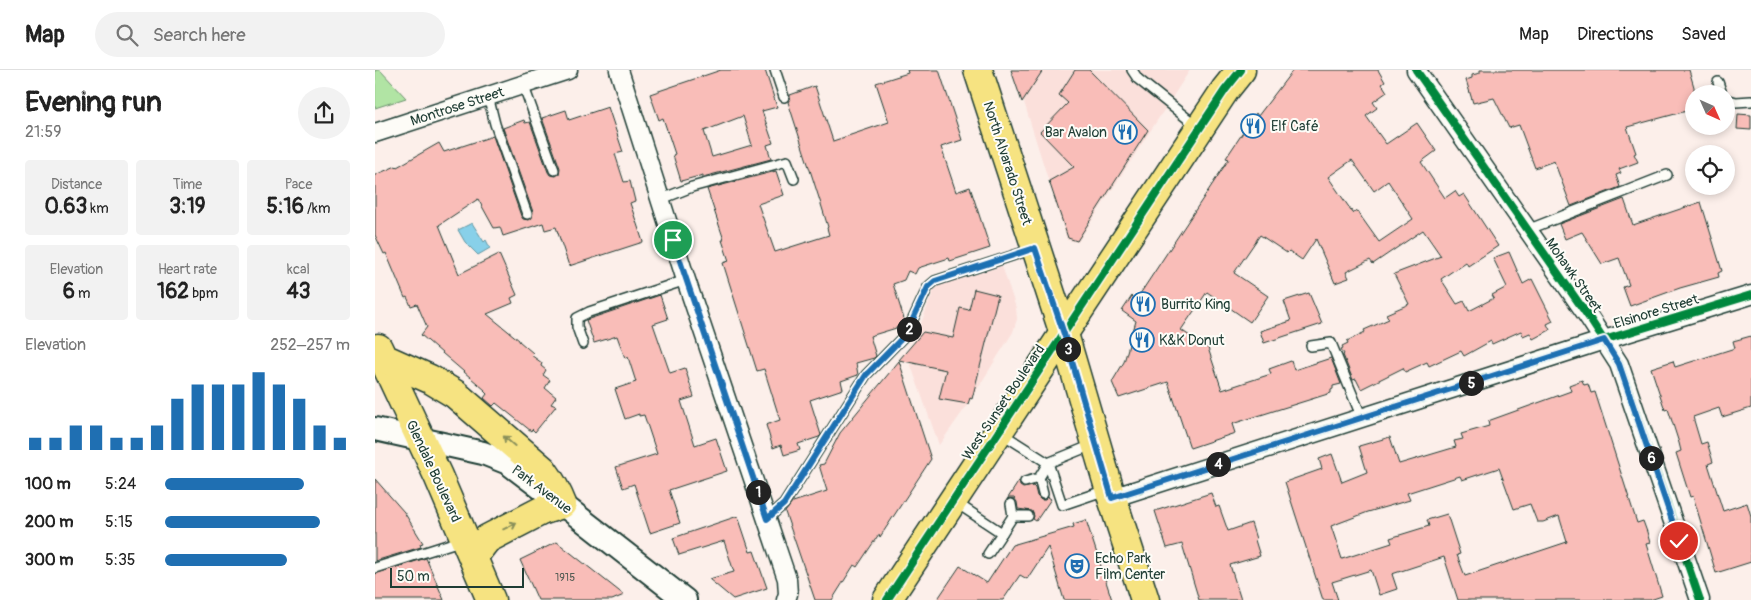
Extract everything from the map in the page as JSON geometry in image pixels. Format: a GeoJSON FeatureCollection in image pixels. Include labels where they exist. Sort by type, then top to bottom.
{"type":"FeatureCollection","features":[{"type":"Feature","properties":{"kind":"main road","name":"North Alvarado Street"},"geometry":{"type":"LineString","coordinates":[[979,70],[1064,334],[1111,494],[1145,600]]}},
{"type":"Feature","properties":{"kind":"main road","name":"West Sunset Boulevard"},"geometry":{"type":"LineString","coordinates":[[887,600],[1225,90],[1241,70]]}},
{"type":"Feature","properties":{"kind":"main road","name":"Glendale Boulevard"},"geometry":{"type":"LineString","coordinates":[[378,349],[421,439],[491,600]]}},
{"type":"Feature","properties":{"kind":"main road"},"geometry":{"type":"LineString","coordinates":[[378,349],[455,394],[543,470],[552,482],[562,504],[541,511],[469,548]]}},
{"type":"Feature","properties":{"kind":"street","name":"Montrose Street"},"geometry":{"type":"LineString","coordinates":[[375,133],[488,96],[532,78],[568,70]]}},
{"type":"Feature","properties":{"kind":"street"},"geometry":{"type":"LineString","coordinates":[[619,70],[659,200],[787,579],[788,594],[786,600]]}},
{"type":"Feature","properties":{"kind":"street","name":"Mohawk Street"},"geometry":{"type":"LineString","coordinates":[[1416,70],[1619,364],[1700,600]]}},
{"type":"Feature","properties":{"kind":"street","name":"Elsinore Street"},"geometry":{"type":"LineString","coordinates":[[1111,494],[1362,418],[1751,295]]}},
{"type":"Feature","properties":{"kind":"street","name":"Park Avenue"},"geometry":{"type":"LineString","coordinates":[[375,429],[483,453],[508,463],[679,598]]}},
{"type":"Feature","properties":{"kind":"lane"},"geometry":{"type":"LineString","coordinates":[[1132,70],[1138,79],[1200,129]]}},
{"type":"Feature","properties":{"kind":"lane"},"geometry":{"type":"LineString","coordinates":[[779,71],[784,97]]}},
{"type":"Feature","properties":{"kind":"lane"},"geometry":{"type":"LineString","coordinates":[[532,78],[554,170]]}},
{"type":"Feature","properties":{"kind":"lane"},"geometry":{"type":"LineString","coordinates":[[488,96],[495,124],[527,214]]}},
{"type":"Feature","properties":{"kind":"lane"},"geometry":{"type":"LineString","coordinates":[[1735,102],[1751,101]]}},
{"type":"Feature","properties":{"kind":"lane"},"geometry":{"type":"LineString","coordinates":[[659,200],[692,187],[787,161],[794,179]]}},
{"type":"Feature","properties":{"kind":"lane"},"geometry":{"type":"LineString","coordinates":[[1527,230],[1667,174]]}},
{"type":"Feature","properties":{"kind":"lane"},"geometry":{"type":"LineString","coordinates":[[767,519],[784,504],[866,375],[906,334],[928,287],[935,281],[1035,248]]}},
{"type":"Feature","properties":{"kind":"lane"},"geometry":{"type":"LineString","coordinates":[[583,344],[577,327],[577,318],[589,312],[686,280]]}},
{"type":"Feature","properties":{"kind":"lane"},"geometry":{"type":"LineString","coordinates":[[1311,346],[1331,343],[1362,418]]}},
{"type":"Feature","properties":{"kind":"lane"},"geometry":{"type":"LineString","coordinates":[[998,432],[1048,463],[1062,505],[1111,494]]}},
{"type":"Feature","properties":{"kind":"lane"},"geometry":{"type":"LineString","coordinates":[[1029,484],[1039,478],[1048,463],[1096,444]]}},
{"type":"Feature","properties":{"kind":"lane"},"geometry":{"type":"LineString","coordinates":[[1039,478],[1043,494]]}},
{"type":"Feature","properties":{"kind":"lane"},"geometry":{"type":"LineString","coordinates":[[953,500],[1002,533]]}},
{"type":"Feature","properties":{"kind":"lane"},"geometry":{"type":"LineString","coordinates":[[988,554],[1014,510],[1028,516]]}},
{"type":"Feature","properties":{"kind":"lane"},"geometry":{"type":"LineString","coordinates":[[375,568],[469,548]]}},
{"type":"Feature","properties":{"kind":"shaded area"},"geometry":{"type":"Polygon","coordinates":[[[1014,70],[1190,70],[1078,242],[1067,240],[1014,70]]]}},
{"type":"Feature","properties":{"kind":"shaded area"},"geometry":{"type":"Polygon","coordinates":[[[1002,266],[1016,308],[1017,319],[1013,332],[966,407],[939,445],[908,357],[937,286],[1002,266]]]}},
{"type":"Feature","properties":{"kind":"green space"},"geometry":{"type":"Polygon","coordinates":[[[375,70],[380,70],[406,98],[375,108],[375,70]]]}},
{"type":"Feature","properties":{"kind":"water"},"geometry":{"type":"Polygon","coordinates":[[[472,223],[490,248],[478,255],[465,242],[458,230],[472,223]]]}},
{"type":"Feature","properties":{"kind":"building"},"geometry":{"type":"Polygon","coordinates":[[[721,70],[765,70],[777,107],[762,111],[773,143],[767,145],[771,159],[681,181],[673,155],[675,154],[663,118],[659,120],[650,94],[721,70]],[[743,116],[704,131],[712,157],[752,145],[743,116]]]}},
{"type":"Feature","properties":{"kind":"building"},"geometry":{"type":"Polygon","coordinates":[[[907,70],[939,70],[962,140],[941,147],[956,192],[970,187],[990,248],[950,261],[949,258],[918,268],[915,274],[908,271],[904,280],[893,284],[905,322],[903,326],[870,336],[876,356],[856,363],[858,375],[841,381],[843,389],[810,400],[821,435],[798,444],[800,450],[784,455],[781,445],[773,448],[766,425],[780,420],[764,369],[757,371],[723,263],[729,261],[707,189],[776,171],[784,195],[758,204],[775,252],[829,235],[788,102],[790,95],[815,86],[833,141],[889,122],[876,83],[908,73],[907,70]]]}},
{"type":"Feature","properties":{"kind":"building"},"geometry":{"type":"Polygon","coordinates":[[[1011,70],[1043,70],[1022,102],[1011,70]]]}},
{"type":"Feature","properties":{"kind":"building"},"geometry":{"type":"Polygon","coordinates":[[[1075,70],[1089,70],[1148,130],[1077,241],[1068,238],[1049,181],[1074,167],[1040,132],[1068,103],[1059,95],[1075,70]]]}},
{"type":"Feature","properties":{"kind":"building"},"geometry":{"type":"Polygon","coordinates":[[[1293,70],[1378,70],[1385,82],[1382,84],[1387,92],[1373,102],[1377,108],[1366,116],[1386,144],[1417,123],[1436,151],[1421,162],[1445,198],[1455,191],[1459,197],[1464,194],[1498,246],[1468,266],[1466,262],[1441,279],[1457,304],[1464,301],[1469,311],[1494,298],[1492,295],[1507,287],[1493,258],[1509,252],[1523,284],[1532,279],[1553,321],[1547,324],[1550,330],[1533,339],[1530,333],[1523,336],[1521,331],[1492,344],[1491,341],[1464,356],[1461,351],[1429,366],[1427,362],[1405,372],[1403,368],[1361,389],[1356,379],[1353,380],[1341,349],[1343,348],[1342,346],[1348,343],[1347,341],[1365,332],[1364,330],[1389,319],[1386,314],[1409,304],[1394,274],[1441,256],[1423,230],[1373,264],[1370,260],[1346,272],[1349,278],[1335,283],[1316,239],[1302,260],[1289,251],[1287,253],[1260,235],[1234,273],[1268,296],[1250,322],[1207,292],[1181,330],[1208,348],[1222,390],[1271,374],[1269,369],[1291,361],[1294,370],[1331,358],[1341,384],[1333,386],[1331,393],[1232,424],[1235,433],[1190,448],[1168,382],[1119,398],[1112,382],[1124,362],[1136,321],[1122,311],[1132,296],[1136,300],[1229,159],[1226,158],[1256,113],[1258,116],[1293,70]],[[1352,160],[1328,177],[1353,213],[1357,211],[1379,242],[1413,219],[1388,181],[1374,191],[1352,160]]]}},
{"type":"Feature","properties":{"kind":"building"},"geometry":{"type":"Polygon","coordinates":[[[1480,70],[1689,70],[1693,85],[1685,85],[1685,111],[1627,127],[1638,162],[1619,169],[1621,173],[1616,175],[1620,187],[1571,206],[1554,161],[1535,168],[1519,125],[1509,128],[1494,98],[1473,103],[1466,80],[1472,78],[1472,75],[1480,73],[1480,70]]]}},
{"type":"Feature","properties":{"kind":"building"},"geometry":{"type":"Polygon","coordinates":[[[608,107],[623,152],[615,154],[624,182],[630,181],[635,201],[630,203],[643,242],[569,266],[556,227],[545,230],[543,223],[503,236],[500,227],[494,228],[478,199],[439,225],[459,274],[499,254],[517,295],[511,298],[513,303],[487,314],[519,340],[533,353],[531,355],[542,363],[541,366],[546,370],[543,375],[550,380],[545,388],[556,397],[551,404],[556,406],[535,432],[532,429],[531,431],[496,403],[493,406],[484,398],[487,394],[485,390],[421,335],[427,327],[417,304],[411,306],[407,297],[405,298],[386,253],[384,254],[375,235],[375,175],[397,167],[439,143],[444,152],[493,136],[521,216],[523,219],[529,220],[532,218],[533,212],[503,128],[524,120],[525,123],[530,122],[548,172],[550,175],[556,176],[559,174],[560,168],[542,118],[566,110],[569,120],[608,107]]]}},
{"type":"Feature","properties":{"kind":"building"},"geometry":{"type":"Polygon","coordinates":[[[1738,114],[1751,115],[1751,130],[1737,129],[1738,114]]]}},
{"type":"Feature","properties":{"kind":"building"},"geometry":{"type":"Polygon","coordinates":[[[1624,199],[1633,225],[1701,202],[1722,271],[1718,273],[1719,277],[1680,288],[1630,306],[1623,287],[1629,285],[1619,258],[1602,264],[1582,232],[1565,239],[1559,224],[1624,199]]]}},
{"type":"Feature","properties":{"kind":"building"},"geometry":{"type":"Polygon","coordinates":[[[974,289],[998,295],[972,399],[970,398],[968,404],[939,399],[946,370],[899,360],[923,332],[953,338],[960,308],[969,310],[974,289]]]}},
{"type":"Feature","properties":{"kind":"building"},"geometry":{"type":"Polygon","coordinates":[[[1309,293],[1322,324],[1264,343],[1260,331],[1291,321],[1284,301],[1309,293]]]}},
{"type":"Feature","properties":{"kind":"building"},"geometry":{"type":"Polygon","coordinates":[[[660,295],[668,319],[653,324],[670,373],[685,368],[694,397],[681,401],[695,445],[716,438],[727,471],[669,490],[680,523],[650,533],[634,484],[623,488],[616,467],[657,454],[644,415],[639,416],[639,414],[625,419],[615,389],[636,382],[628,357],[625,358],[617,336],[594,343],[586,320],[660,295]]]}},
{"type":"Feature","properties":{"kind":"building"},"geometry":{"type":"Polygon","coordinates":[[[1751,336],[1751,408],[1722,417],[1719,408],[1693,417],[1701,444],[1707,442],[1713,462],[1708,464],[1723,511],[1747,503],[1751,516],[1751,562],[1716,573],[1693,496],[1690,497],[1676,453],[1681,451],[1679,443],[1668,409],[1665,410],[1651,368],[1673,361],[1675,367],[1735,348],[1733,341],[1751,336]]]}},
{"type":"Feature","properties":{"kind":"building"},"geometry":{"type":"Polygon","coordinates":[[[899,361],[931,459],[880,537],[879,534],[857,567],[854,565],[832,600],[815,600],[785,512],[793,502],[827,491],[819,465],[824,464],[840,433],[899,361]]]}},
{"type":"Feature","properties":{"kind":"building"},"geometry":{"type":"Polygon","coordinates":[[[1582,380],[1584,385],[1588,384],[1591,393],[1595,392],[1637,523],[1643,521],[1647,532],[1650,543],[1646,544],[1662,596],[1650,600],[1458,600],[1444,557],[1392,574],[1397,589],[1379,595],[1371,570],[1332,582],[1338,600],[1323,600],[1285,482],[1322,469],[1319,459],[1332,454],[1342,482],[1367,472],[1359,446],[1390,437],[1399,464],[1456,447],[1454,441],[1463,439],[1461,434],[1489,426],[1488,421],[1571,391],[1569,385],[1582,380]],[[1499,468],[1462,480],[1460,476],[1407,493],[1410,500],[1368,512],[1331,526],[1342,559],[1392,543],[1390,538],[1429,526],[1427,520],[1447,514],[1460,554],[1457,555],[1465,576],[1567,542],[1559,516],[1543,522],[1537,522],[1530,504],[1514,509],[1499,468]]]}},
{"type":"Feature","properties":{"kind":"building"},"geometry":{"type":"Polygon","coordinates":[[[375,479],[404,512],[423,543],[420,544],[421,547],[375,561],[375,479]]]}},
{"type":"Feature","properties":{"kind":"building"},"geometry":{"type":"Polygon","coordinates":[[[1019,481],[1020,486],[1023,488],[1033,486],[1041,500],[1045,500],[1048,497],[1051,499],[1036,521],[1033,519],[1032,511],[1018,509],[1014,498],[1009,498],[1006,501],[1019,481]]]}},
{"type":"Feature","properties":{"kind":"building"},"geometry":{"type":"Polygon","coordinates":[[[1211,493],[1216,507],[1219,506],[1228,531],[1251,523],[1256,539],[1260,556],[1230,565],[1241,600],[1199,600],[1182,544],[1167,548],[1155,511],[1211,493]]]}},
{"type":"Feature","properties":{"kind":"building"},"geometry":{"type":"Polygon","coordinates":[[[738,516],[750,552],[754,551],[767,588],[733,599],[709,579],[734,572],[724,541],[679,555],[673,538],[738,516]]]}},
{"type":"Feature","properties":{"kind":"building"},"geometry":{"type":"Polygon","coordinates":[[[1086,520],[1112,600],[1064,600],[1048,547],[1027,579],[1020,575],[1003,600],[937,600],[960,566],[987,583],[1012,545],[1074,527],[1073,524],[1086,520]]]}},
{"type":"Feature","properties":{"kind":"building"},"geometry":{"type":"Polygon","coordinates":[[[557,542],[624,595],[612,600],[538,600],[520,560],[557,542]]]}},
{"type":"Feature","properties":{"kind":"building"},"geometry":{"type":"Polygon","coordinates":[[[426,558],[444,600],[375,600],[375,574],[426,558]]]}},
{"type":"Feature","properties":{"kind":"cycle path"},"geometry":{"type":"LineString","coordinates":[[887,600],[1225,90],[1241,70]]}},
{"type":"Feature","properties":{"kind":"cycle path"},"geometry":{"type":"LineString","coordinates":[[1416,70],[1590,319],[1619,364],[1700,600]]}},
{"type":"Feature","properties":{"kind":"cycle path"},"geometry":{"type":"LineString","coordinates":[[1112,498],[1604,340],[1751,295]]}},
{"type":"Feature","properties":{"kind":"place","name":"Elf Café"},"geometry":{"type":"Point","coordinates":[1253,126]}},
{"type":"Feature","properties":{"kind":"place","name":"Bar Avalon"},"geometry":{"type":"Point","coordinates":[1125,132]}},
{"type":"Feature","properties":{"kind":"place","name":"Burrito King"},"geometry":{"type":"Point","coordinates":[1143,304]}},
{"type":"Feature","properties":{"kind":"place","name":"K&K Donut"},"geometry":{"type":"Point","coordinates":[1142,340]}},
{"type":"Feature","properties":{"kind":"place","name":"Echo Park Film Center"},"geometry":{"type":"Point","coordinates":[1077,566]}},
{"type":"Feature","properties":{"kind":"route"},"geometry":{"type":"LineString","coordinates":[[673,240],[767,519],[784,504],[866,375],[906,334],[928,287],[935,281],[1035,248],[1064,334],[1112,498],[1604,340],[1619,364],[1679,541]]}}]}
